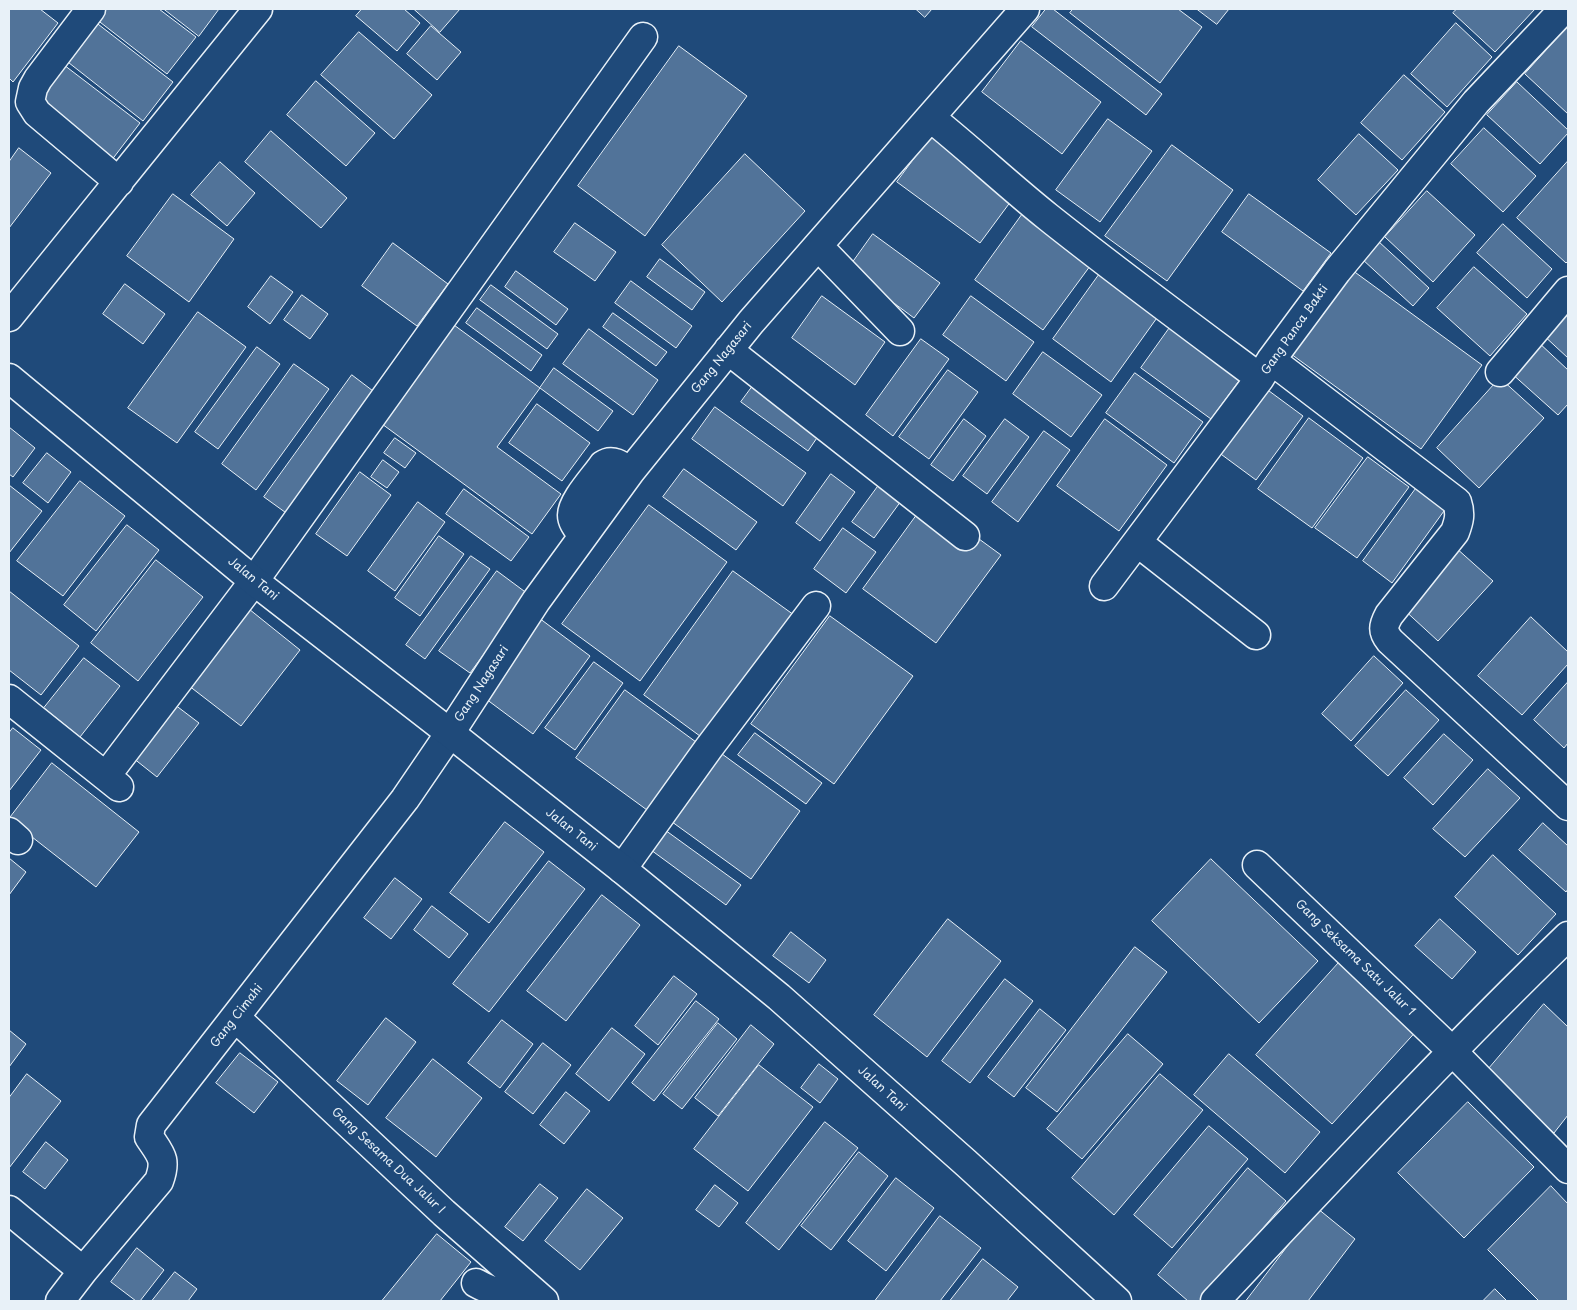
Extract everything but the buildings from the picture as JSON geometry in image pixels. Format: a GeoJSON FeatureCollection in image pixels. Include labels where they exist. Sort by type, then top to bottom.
{"type":"FeatureCollection","features":[{"type":"Feature","properties":{"kind":"main road"},"geometry":{"type":"LineString","coordinates":[[91,9],[38,79],[33,88],[30,102],[37,113],[119,182]]}},
{"type":"Feature","properties":{"kind":"main road"},"geometry":{"type":"LineString","coordinates":[[9,317],[258,9]]}},
{"type":"Feature","properties":{"kind":"main road","name":"Gang Nagasari"},"geometry":{"type":"LineString","coordinates":[[450,733],[536,601],[630,472],[751,322],[1026,9]]}},
{"type":"Feature","properties":{"kind":"main road","name":"Gang Panca Bakti"},"geometry":{"type":"LineString","coordinates":[[931,118],[969,148],[1046,216],[1164,308],[1266,369],[1337,270],[1476,102],[1564,9]]}},
{"type":"Feature","properties":{"kind":"main road"},"geometry":{"type":"LineString","coordinates":[[9,699],[112,782],[643,37]]}},
{"type":"Feature","properties":{"kind":"main road"},"geometry":{"type":"LineString","coordinates":[[818,246],[900,331]]}},
{"type":"Feature","properties":{"kind":"main road"},"geometry":{"type":"LineString","coordinates":[[1500,372],[1568,291]]}},
{"type":"Feature","properties":{"kind":"main road"},"geometry":{"type":"LineString","coordinates":[[728,350],[965,536]]}},
{"type":"Feature","properties":{"kind":"main road"},"geometry":{"type":"LineString","coordinates":[[1104,586],[1266,369],[1457,502],[1460,520],[1455,532],[1389,614],[1384,624],[1385,634],[1390,641],[1568,806]]}},
{"type":"Feature","properties":{"kind":"main road","name":"Jalan Tani"},"geometry":{"type":"LineString","coordinates":[[12,388],[254,581],[622,869],[778,997],[966,1163],[1117,1301]]}},
{"type":"Feature","properties":{"kind":"main road"},"geometry":{"type":"LineString","coordinates":[[1137,542],[1256,635]]}},
{"type":"Feature","properties":{"kind":"main road"},"geometry":{"type":"LineString","coordinates":[[622,869],[708,749],[816,606]]}},
{"type":"Feature","properties":{"kind":"main road","name":"Gang Cimahi"},"geometry":{"type":"LineString","coordinates":[[60,1301],[159,1181],[164,1168],[162,1157],[149,1137],[151,1126],[405,799],[450,733]]}},
{"type":"Feature","properties":{"kind":"main road","name":"Gang Seksama Satu Jalur 1"},"geometry":{"type":"LineString","coordinates":[[1257,865],[1452,1051],[1568,1169]]}},
{"type":"Feature","properties":{"kind":"main road"},"geometry":{"type":"LineString","coordinates":[[1215,1301],[1452,1051],[1568,936]]}},
{"type":"Feature","properties":{"kind":"main road","name":"Gang Sesama Dua Jalur I"},"geometry":{"type":"LineString","coordinates":[[236,1018],[444,1214],[539,1298]]}},
{"type":"Feature","properties":{"kind":"main road"},"geometry":{"type":"LineString","coordinates":[[9,1210],[83,1271]]}},
{"type":"Feature","properties":{"kind":"main road"},"geometry":{"type":"LineString","coordinates":[[476,1284],[508,1295],[539,1298]]}}]}
